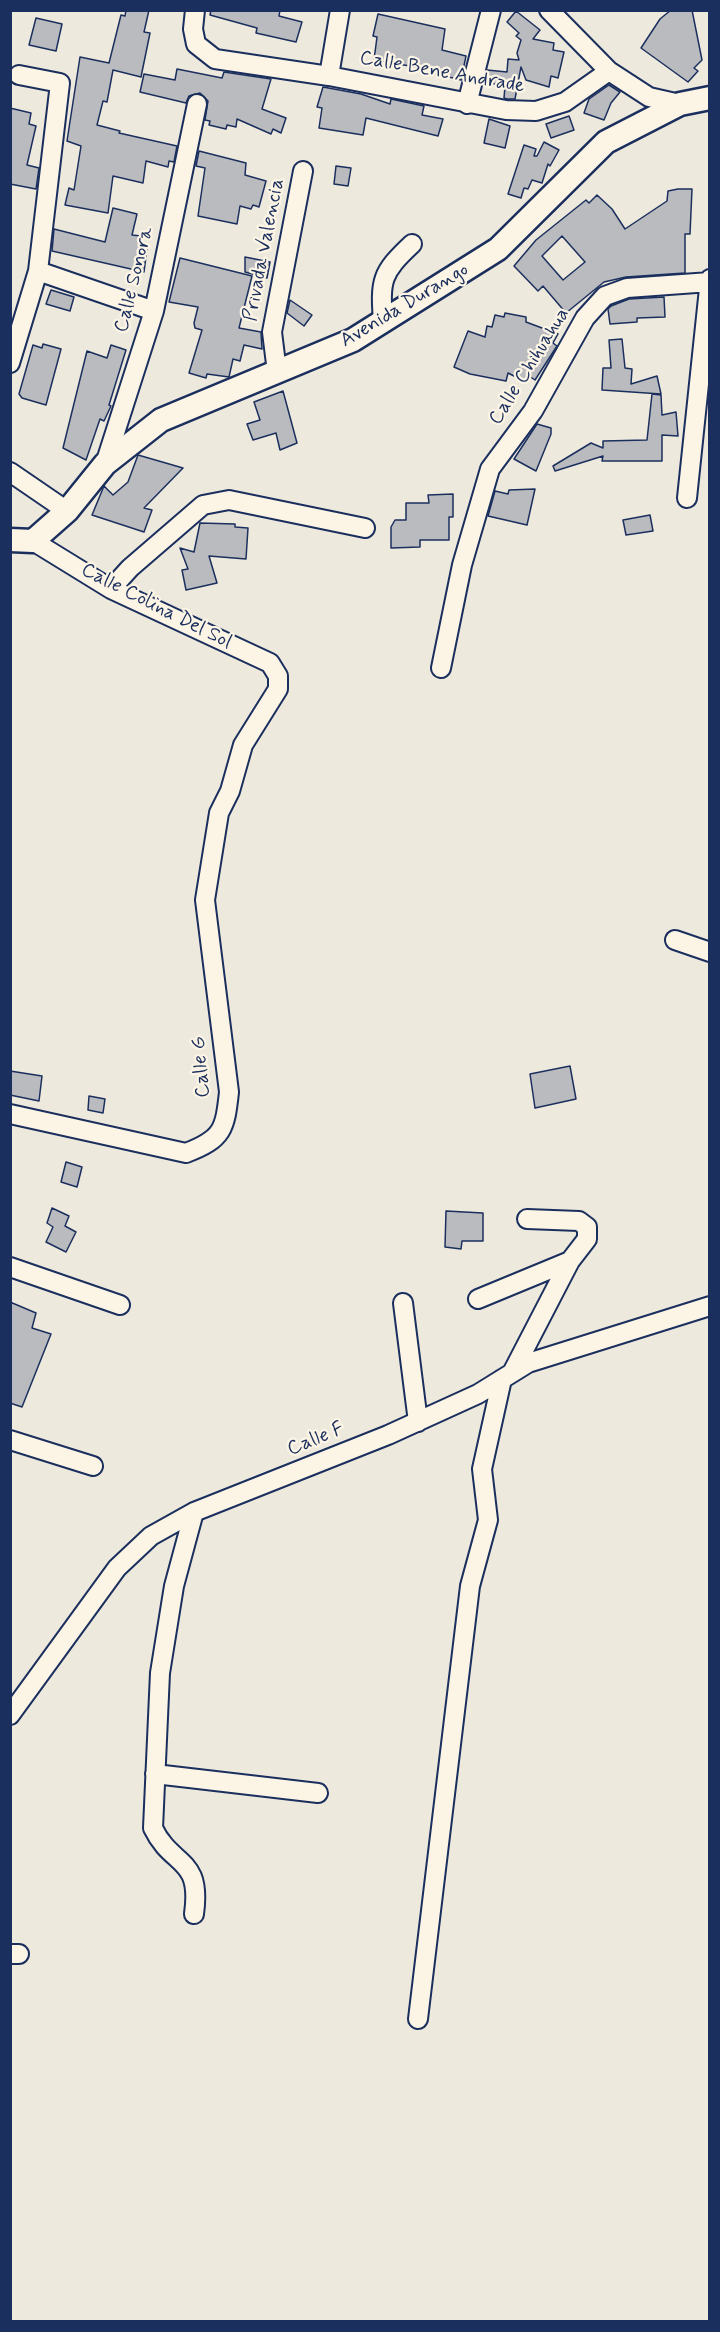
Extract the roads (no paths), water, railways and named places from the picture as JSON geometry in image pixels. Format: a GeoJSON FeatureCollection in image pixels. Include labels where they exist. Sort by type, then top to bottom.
{"type":"FeatureCollection","features":[{"type":"Feature","properties":{"kind":"main road","name":"Avenida Durango"},"geometry":{"type":"LineString","coordinates":[[33,541],[67,511],[105,464],[161,420],[353,340],[498,249],[606,142],[680,104],[710,98]]}},
{"type":"Feature","properties":{"kind":"main road","name":"Calle Colina Del Sol"},"geometry":{"type":"LineString","coordinates":[[10,540],[33,541]]}},
{"type":"Feature","properties":{"kind":"street","name":"Calle Bene Andrade"},"geometry":{"type":"LineString","coordinates":[[195,10],[193,29],[196,44],[215,59],[329,76],[467,104],[536,111],[565,102],[609,71]]}},
{"type":"Feature","properties":{"kind":"street","name":"Calle Bene Andrade"},"geometry":{"type":"LineString","coordinates":[[329,76],[340,10]]}},
{"type":"Feature","properties":{"kind":"street"},"geometry":{"type":"LineString","coordinates":[[467,104],[491,10]]}},
{"type":"Feature","properties":{"kind":"street"},"geometry":{"type":"LineString","coordinates":[[549,10],[609,71],[649,97],[680,104]]}},
{"type":"Feature","properties":{"kind":"street"},"geometry":{"type":"LineString","coordinates":[[10,363],[38,271],[60,83],[19,75]]}},
{"type":"Feature","properties":{"kind":"street","name":"Calle Sonora"},"geometry":{"type":"LineString","coordinates":[[105,464],[154,310],[197,104]]}},
{"type":"Feature","properties":{"kind":"street","name":"Privada Valencia"},"geometry":{"type":"LineString","coordinates":[[277,372],[272,332],[303,171]]}},
{"type":"Feature","properties":{"kind":"street"},"geometry":{"type":"LineString","coordinates":[[383,322],[381,290],[389,265],[412,244]]}},
{"type":"Feature","properties":{"kind":"street"},"geometry":{"type":"LineString","coordinates":[[38,271],[154,310]]}},
{"type":"Feature","properties":{"kind":"street","name":"Calle Chihuahua"},"geometry":{"type":"LineString","coordinates":[[441,668],[462,565],[490,469],[533,411],[585,318],[605,296],[627,288],[709,281],[687,498]]}},
{"type":"Feature","properties":{"kind":"street"},"geometry":{"type":"LineString","coordinates":[[10,472],[67,511]]}},
{"type":"Feature","properties":{"kind":"street"},"geometry":{"type":"LineString","coordinates":[[111,589],[130,568],[203,506],[229,500],[365,528]]}},
{"type":"Feature","properties":{"kind":"street","name":"Calle Colina Del Sol"},"geometry":{"type":"LineString","coordinates":[[33,541],[111,589],[270,663]]}},
{"type":"Feature","properties":{"kind":"street","name":"Calle G"},"geometry":{"type":"LineString","coordinates":[[10,1114],[186,1153],[210,1144],[225,1121],[229,1092],[205,900],[219,813],[230,791],[243,746],[278,689],[278,676],[270,663]]}},
{"type":"Feature","properties":{"kind":"street"},"geometry":{"type":"LineString","coordinates":[[675,940],[710,952]]}},
{"type":"Feature","properties":{"kind":"street"},"geometry":{"type":"LineString","coordinates":[[418,2019],[470,1586],[488,1520],[482,1469],[507,1376],[570,1261],[587,1239],[587,1227],[579,1221],[527,1219]]}},
{"type":"Feature","properties":{"kind":"street"},"geometry":{"type":"LineString","coordinates":[[478,1299],[570,1261]]}},
{"type":"Feature","properties":{"kind":"street"},"geometry":{"type":"LineString","coordinates":[[10,1267],[120,1305]]}},
{"type":"Feature","properties":{"kind":"street"},"geometry":{"type":"LineString","coordinates":[[404,1303],[418,1422]]}},
{"type":"Feature","properties":{"kind":"street","name":"Calle F"},"geometry":{"type":"LineString","coordinates":[[10,1715],[117,1568],[151,1536],[194,1512],[320,1464],[418,1422],[528,1363],[710,1306]]}},
{"type":"Feature","properties":{"kind":"street"},"geometry":{"type":"LineString","coordinates":[[10,1440],[93,1466]]}},
{"type":"Feature","properties":{"kind":"street"},"geometry":{"type":"LineString","coordinates":[[194,1512],[174,1586],[160,1673],[153,1828],[194,1878],[197,1894],[194,1914]]}},
{"type":"Feature","properties":{"kind":"street"},"geometry":{"type":"LineString","coordinates":[[155,1774],[318,1793]]}}]}
